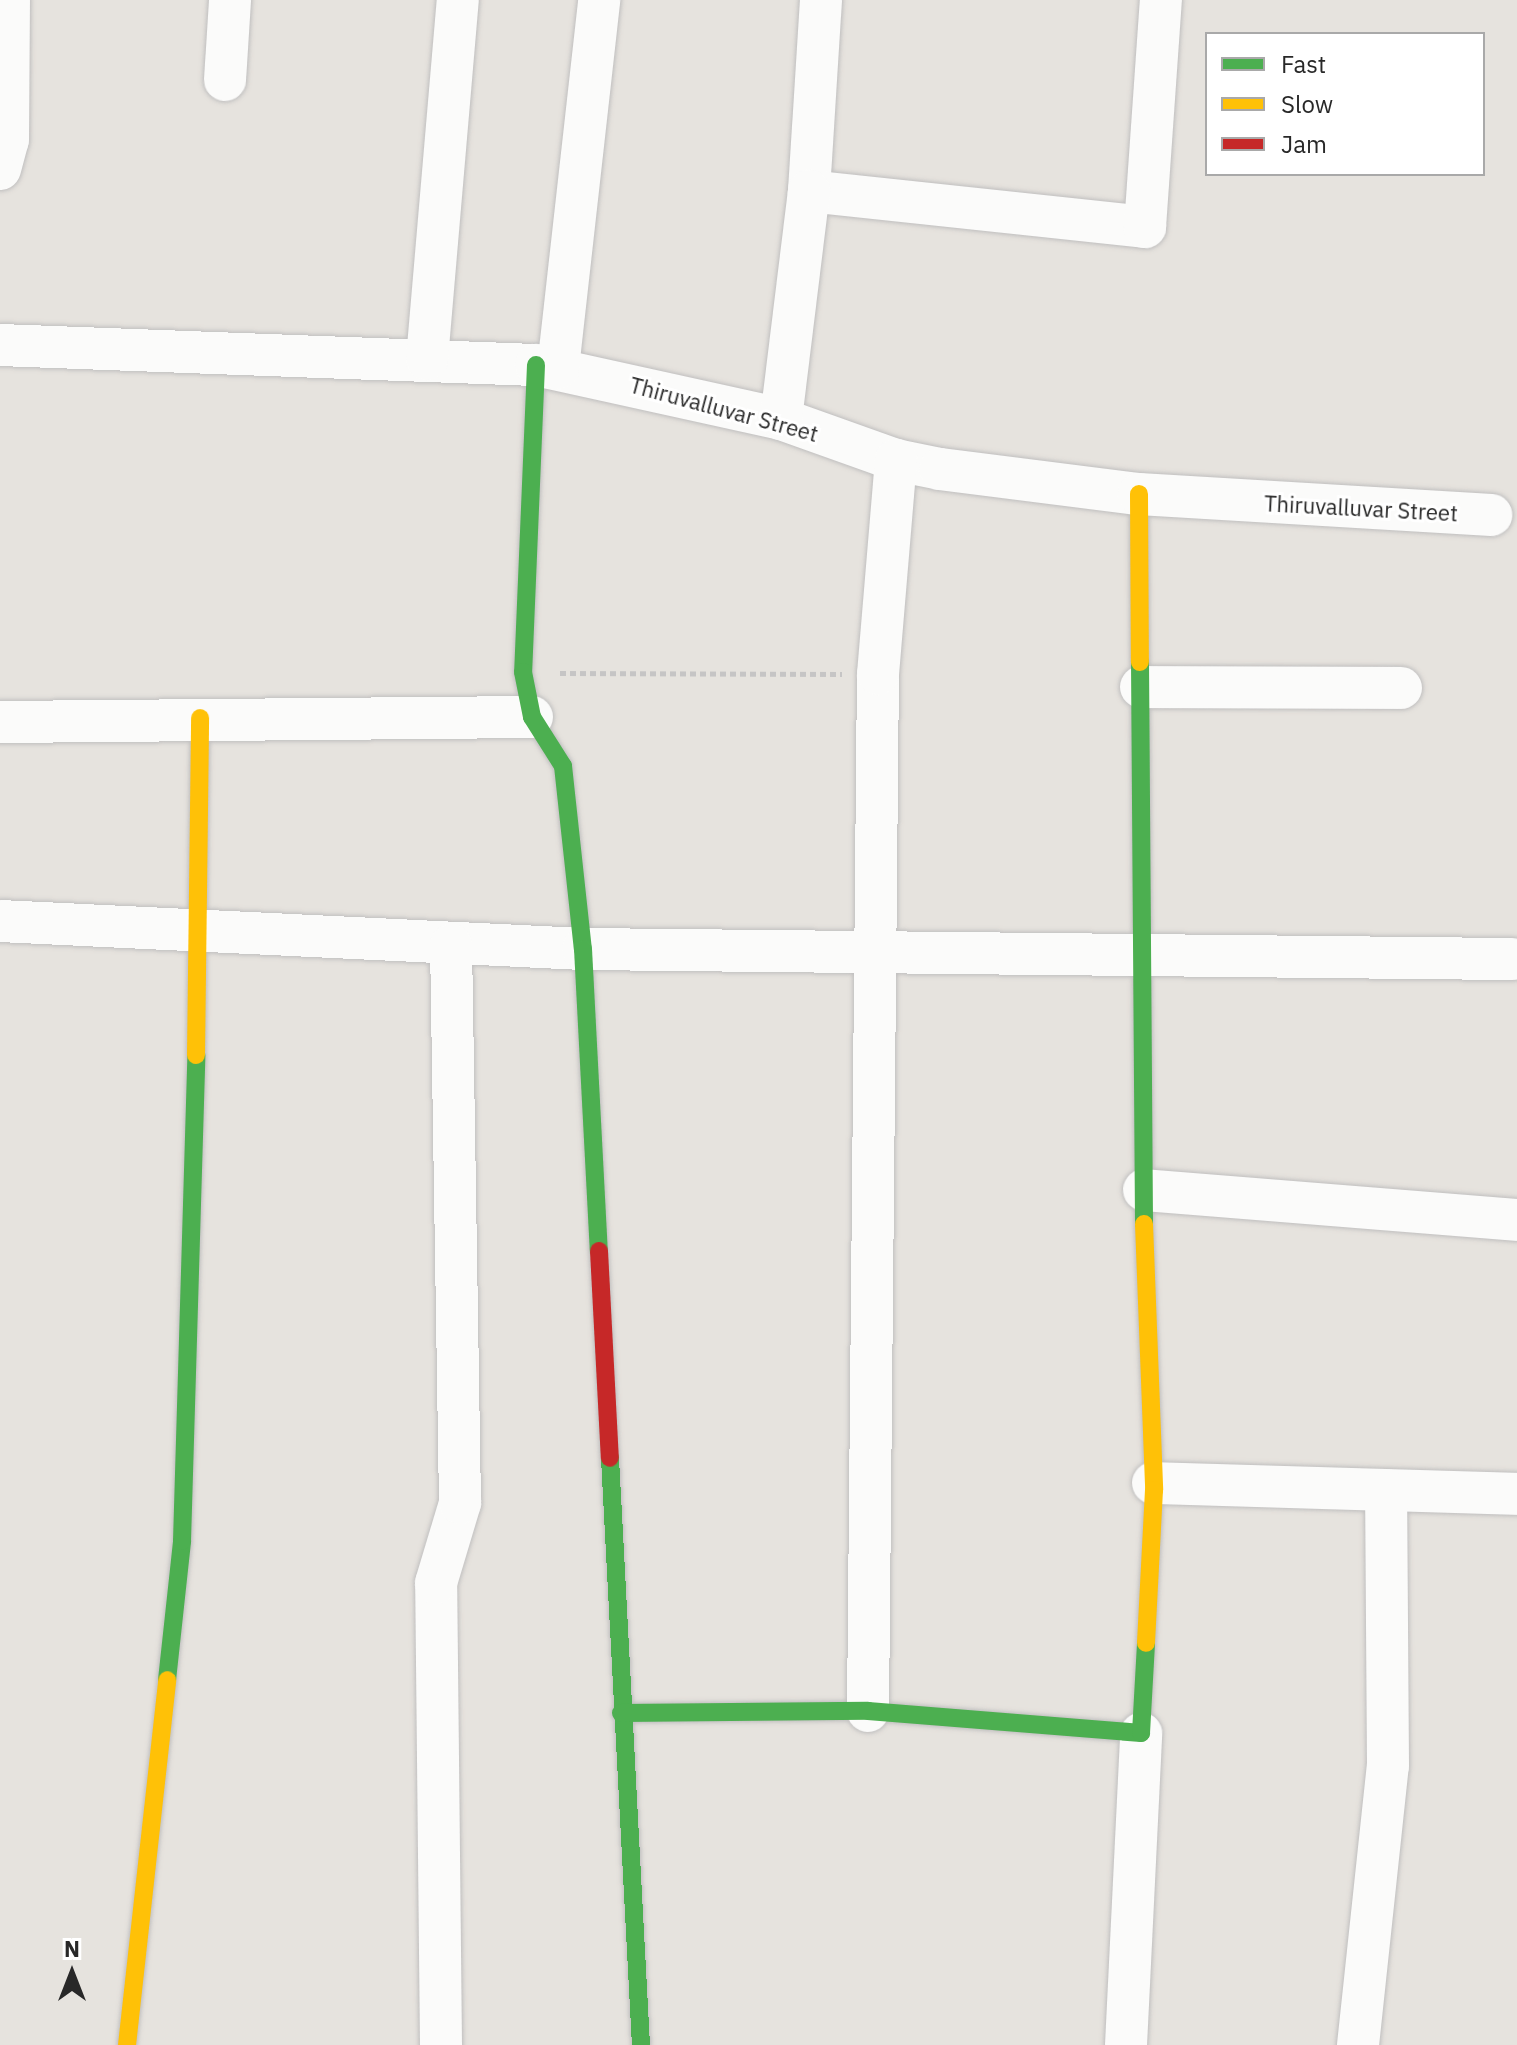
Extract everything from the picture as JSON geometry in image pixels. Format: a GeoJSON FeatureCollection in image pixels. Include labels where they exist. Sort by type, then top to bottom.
{"type":"FeatureCollection","features":[{"type":"Feature","properties":{"kind":"street"},"geometry":{"type":"LineString","coordinates":[[0,169],[8,140],[9,0]]}},
{"type":"Feature","properties":{"kind":"street"},"geometry":{"type":"LineString","coordinates":[[225,80],[230,0]]}},
{"type":"Feature","properties":{"kind":"street"},"geometry":{"type":"LineString","coordinates":[[427,359],[458,0]]}},
{"type":"Feature","properties":{"kind":"street"},"geometry":{"type":"LineString","coordinates":[[599,0],[547,367],[523,672],[532,717],[563,766],[583,949],[621,1713],[641,2045]]}},
{"type":"Feature","properties":{"kind":"street"},"geometry":{"type":"LineString","coordinates":[[781,419],[809,191],[821,0]]}},
{"type":"Feature","properties":{"kind":"street"},"geometry":{"type":"LineString","coordinates":[[809,191],[1145,227],[1161,0]]}},
{"type":"Feature","properties":{"kind":"street","name":"Thiruvalluvar Street"},"geometry":{"type":"LineString","coordinates":[[0,345],[427,359],[547,367],[781,419],[896,460],[1139,494],[1491,515]]}},
{"type":"Feature","properties":{"kind":"street"},"geometry":{"type":"LineString","coordinates":[[868,1711],[872,954],[878,674],[896,460]]}},
{"type":"Feature","properties":{"kind":"street"},"geometry":{"type":"LineString","coordinates":[[1126,2045],[1153,1483],[1144,1190],[1139,494]]}},
{"type":"Feature","properties":{"kind":"street"},"geometry":{"type":"LineString","coordinates":[[1141,687],[1401,688]]}},
{"type":"Feature","properties":{"kind":"street"},"geometry":{"type":"LineString","coordinates":[[0,722],[532,717]]}},
{"type":"Feature","properties":{"kind":"street"},"geometry":{"type":"LineString","coordinates":[[127,2045],[182,1541],[200,932],[200,718]]}},
{"type":"Feature","properties":{"kind":"street"},"geometry":{"type":"LineString","coordinates":[[0,921],[583,949],[1512,959]]}},
{"type":"Feature","properties":{"kind":"street"},"geometry":{"type":"LineString","coordinates":[[441,2045],[436,1583],[460,1503],[451,945]]}},
{"type":"Feature","properties":{"kind":"street"},"geometry":{"type":"LineString","coordinates":[[1144,1190],[1517,1220]]}},
{"type":"Feature","properties":{"kind":"street"},"geometry":{"type":"LineString","coordinates":[[1153,1483],[1517,1494]]}},
{"type":"Feature","properties":{"kind":"street"},"geometry":{"type":"LineString","coordinates":[[1358,2045],[1388,1752],[1386,1490]]}},
{"type":"Feature","properties":{"kind":"street"},"geometry":{"type":"LineString","coordinates":[[621,1713],[868,1711],[1141,1733]]}},
{"type":"Feature","properties":{"kind":"path"},"geometry":{"type":"LineString","coordinates":[[523,672],[878,674]]}},
{"type":"Feature","properties":{"kind":"traffic: fast"},"geometry":{"type":"LineString","coordinates":[[536,365],[523,672],[532,717],[563,766],[583,949],[599,1251]]}},
{"type":"Feature","properties":{"kind":"traffic: fast"},"geometry":{"type":"LineString","coordinates":[[1140,662],[1144,1224]]}},
{"type":"Feature","properties":{"kind":"traffic: fast"},"geometry":{"type":"LineString","coordinates":[[167,1680],[182,1541],[196,1055]]}},
{"type":"Feature","properties":{"kind":"traffic: fast"},"geometry":{"type":"LineString","coordinates":[[610,1458],[641,2045]]}},
{"type":"Feature","properties":{"kind":"traffic: fast"},"geometry":{"type":"LineString","coordinates":[[621,1713],[868,1711],[1141,1733],[1146,1643]]}},
{"type":"Feature","properties":{"kind":"traffic: slow"},"geometry":{"type":"LineString","coordinates":[[1139,494],[1140,662]]}},
{"type":"Feature","properties":{"kind":"traffic: slow"},"geometry":{"type":"LineString","coordinates":[[196,1055],[200,718]]}},
{"type":"Feature","properties":{"kind":"traffic: slow"},"geometry":{"type":"LineString","coordinates":[[1144,1224],[1154,1490],[1146,1643]]}},
{"type":"Feature","properties":{"kind":"traffic: slow"},"geometry":{"type":"LineString","coordinates":[[127,2045],[167,1680]]}},
{"type":"Feature","properties":{"kind":"traffic: jam"},"geometry":{"type":"LineString","coordinates":[[599,1251],[610,1458]]}}]}
